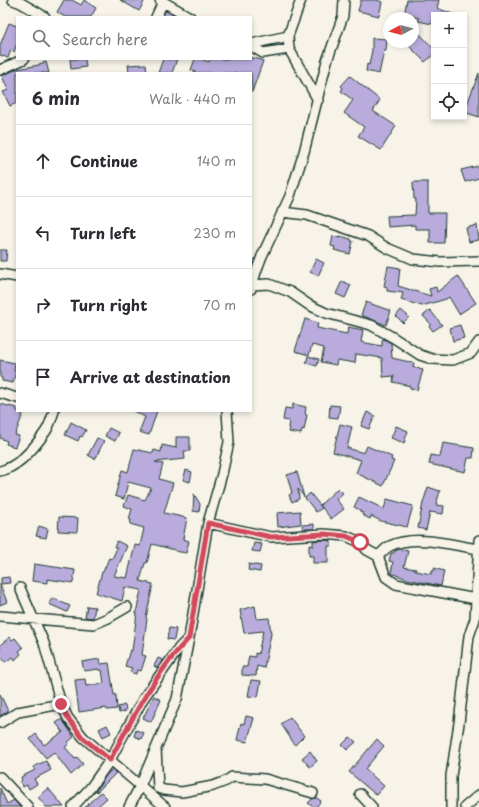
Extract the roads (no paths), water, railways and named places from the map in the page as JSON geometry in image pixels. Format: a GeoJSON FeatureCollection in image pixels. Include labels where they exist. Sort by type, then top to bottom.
{"type":"FeatureCollection","features":[{"type":"Feature","properties":{"kind":"street"},"geometry":{"type":"LineString","coordinates":[[14,0],[43,16]]}},
{"type":"Feature","properties":{"kind":"street"},"geometry":{"type":"LineString","coordinates":[[301,0],[288,36],[289,49],[318,100]]}},
{"type":"Feature","properties":{"kind":"street"},"geometry":{"type":"LineString","coordinates":[[344,0],[342,16],[327,61],[304,152],[290,196],[262,256],[252,286],[269,284],[290,292],[326,313],[371,325],[420,355],[432,359],[453,360],[475,353],[479,342]]}},
{"type":"Feature","properties":{"kind":"street"},"geometry":{"type":"LineString","coordinates":[[156,16],[161,1],[188,16]]}},
{"type":"Feature","properties":{"kind":"street"},"geometry":{"type":"LineString","coordinates":[[252,45],[288,36]]}},
{"type":"Feature","properties":{"kind":"street"},"geometry":{"type":"LineString","coordinates":[[252,46],[263,53],[289,49]]}},
{"type":"Feature","properties":{"kind":"street"},"geometry":{"type":"LineString","coordinates":[[0,70],[22,60]]}},
{"type":"Feature","properties":{"kind":"street"},"geometry":{"type":"LineString","coordinates":[[282,212],[307,215],[368,236],[387,248],[413,259],[440,262],[479,261]]}},
{"type":"Feature","properties":{"kind":"street"},"geometry":{"type":"LineString","coordinates":[[0,274],[16,277]]}},
{"type":"Feature","properties":{"kind":"street"},"geometry":{"type":"LineString","coordinates":[[0,393],[16,398]]}},
{"type":"Feature","properties":{"kind":"street"},"geometry":{"type":"LineString","coordinates":[[0,471],[14,465],[27,455],[47,430],[54,412]]}},
{"type":"Feature","properties":{"kind":"street"},"geometry":{"type":"LineString","coordinates":[[129,807],[140,786],[177,699],[189,638],[208,523],[222,474],[229,442],[227,412]]}},
{"type":"Feature","properties":{"kind":"street"},"geometry":{"type":"LineString","coordinates":[[208,523],[271,537],[324,534],[346,536],[360,542],[367,550],[378,556],[386,577],[396,584],[476,599]]}},
{"type":"Feature","properties":{"kind":"street"},"geometry":{"type":"LineString","coordinates":[[378,556],[388,547],[411,540],[435,542],[478,551],[476,599],[477,617],[469,636],[451,776],[451,807]]}},
{"type":"Feature","properties":{"kind":"street"},"geometry":{"type":"LineString","coordinates":[[20,588],[44,643],[61,704],[68,718],[82,737],[165,807]]}},
{"type":"Feature","properties":{"kind":"street"},"geometry":{"type":"LineString","coordinates":[[0,616],[94,624],[128,607]]}},
{"type":"Feature","properties":{"kind":"street"},"geometry":{"type":"LineString","coordinates":[[73,807],[110,760],[143,699],[179,648],[189,638]]}},
{"type":"Feature","properties":{"kind":"street"},"geometry":{"type":"LineString","coordinates":[[0,724],[18,712],[61,704]]}},
{"type":"Feature","properties":{"kind":"street"},"geometry":{"type":"LineString","coordinates":[[156,748],[158,788],[164,790],[182,792],[212,786],[232,777],[266,778],[313,793]]}},
{"type":"Feature","properties":{"kind":"street"},"geometry":{"type":"LineString","coordinates":[[0,778],[28,807]]}},
{"type":"Feature","properties":{"kind":"street"},"geometry":{"type":"LineString","coordinates":[[360,794],[372,807]]}},
{"type":"Feature","properties":{"kind":"street"},"geometry":{"type":"LineString","coordinates":[[465,807],[479,795]]}}]}
